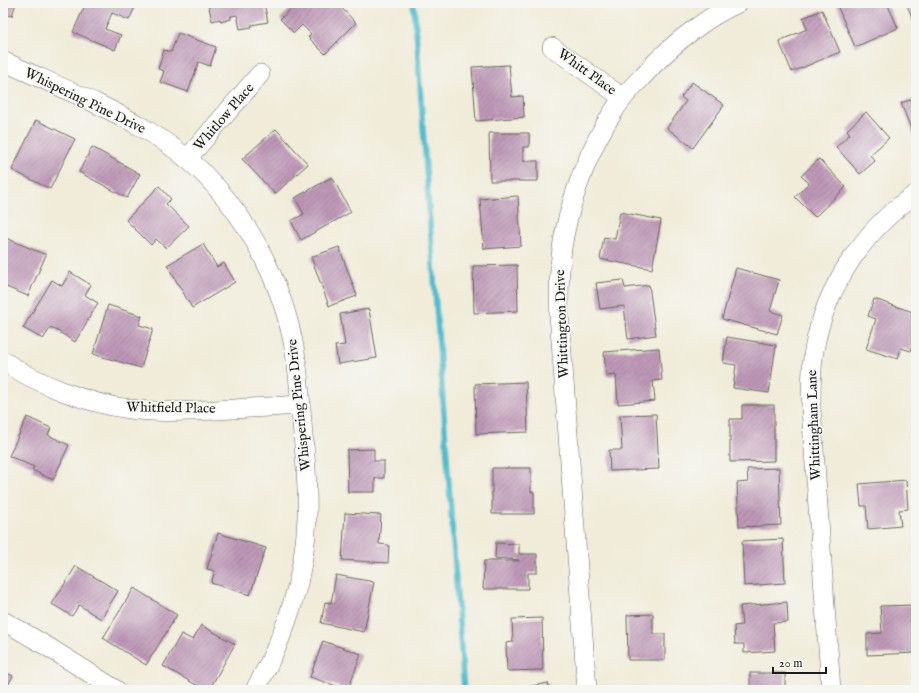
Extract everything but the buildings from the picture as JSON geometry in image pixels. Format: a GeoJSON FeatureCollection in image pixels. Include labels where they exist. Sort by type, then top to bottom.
{"type":"FeatureCollection","features":[{"type":"Feature","properties":{"kind":"street","name":"Whittington Drive"},"geometry":{"type":"LineString","coordinates":[[587,690],[559,314],[559,280],[564,236],[571,207],[591,151],[604,126],[622,98],[672,47],[684,37],[706,21],[738,3]]}},
{"type":"Feature","properties":{"kind":"street","name":"Whitt Place"},"geometry":{"type":"LineString","coordinates":[[552,47],[622,98]]}},
{"type":"Feature","properties":{"kind":"street","name":"Whispering Pine Drive"},"geometry":{"type":"LineString","coordinates":[[3,61],[127,119],[161,140],[187,159],[211,182],[229,204],[253,239],[284,305],[297,360],[307,493],[307,518],[300,571],[288,616],[268,667],[255,690]]}},
{"type":"Feature","properties":{"kind":"street","name":"Whitlow Place"},"geometry":{"type":"LineString","coordinates":[[187,159],[260,74]]}},
{"type":"Feature","properties":{"kind":"street","name":"Whittingham Lane"},"geometry":{"type":"LineString","coordinates":[[831,690],[811,408],[814,350],[817,335],[830,299],[845,270],[873,232],[896,209],[916,194]]}},
{"type":"Feature","properties":{"kind":"street","name":"Whitfield Place"},"geometry":{"type":"LineString","coordinates":[[3,361],[32,378],[72,394],[91,401],[130,409],[156,411],[197,411],[301,405]]}},
{"type":"Feature","properties":{"kind":"street"},"geometry":{"type":"LineString","coordinates":[[3,621],[67,658],[116,690]]}},
{"type":"Feature","properties":{"kind":"waterway"},"geometry":{"type":"LineString","coordinates":[[414,3],[464,690]]}}]}
